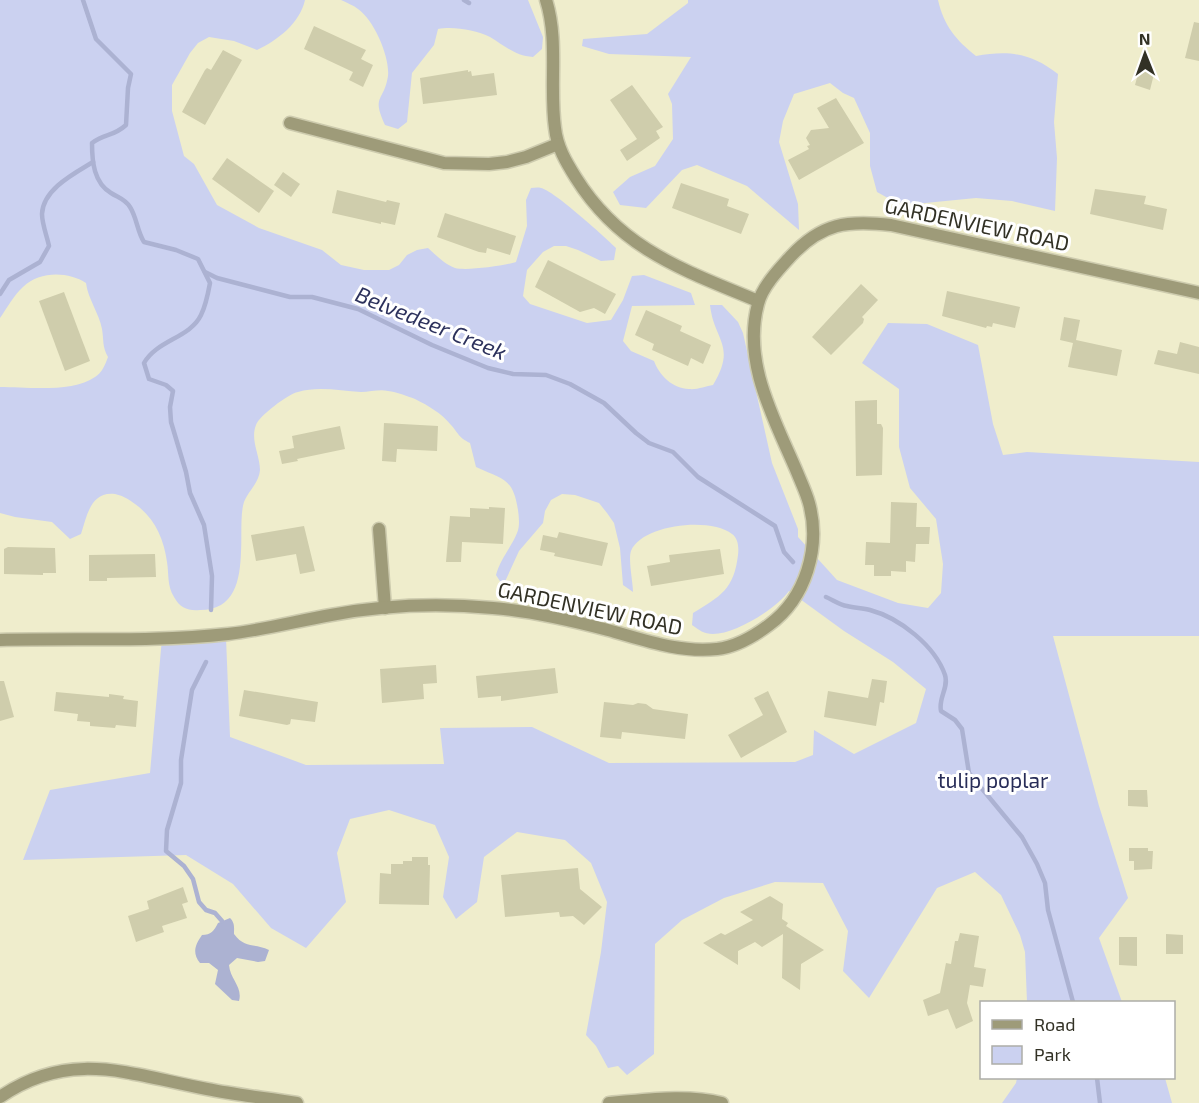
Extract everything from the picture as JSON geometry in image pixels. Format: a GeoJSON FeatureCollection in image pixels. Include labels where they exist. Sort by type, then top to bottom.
{"type":"FeatureCollection","features":[{"type":"Feature","properties":{"kind":"street"},"geometry":{"type":"LineString","coordinates":[[546,0],[553,42],[552,94],[555,129],[564,158],[581,185],[607,220],[634,242],[672,265],[758,301]]}},
{"type":"Feature","properties":{"kind":"street"},"geometry":{"type":"LineString","coordinates":[[290,123],[444,163],[507,162],[558,144]]}},
{"type":"Feature","properties":{"kind":"street","name":"GARDENVIEW ROAD"},"geometry":{"type":"LineString","coordinates":[[0,640],[232,634],[333,615],[385,608],[456,605],[536,613],[678,649],[717,649],[735,646],[787,611],[804,580],[811,558],[812,520],[808,501],[766,400],[757,372],[754,322],[758,301],[785,262],[801,245],[831,227],[867,222],[923,231],[1199,293]]}},
{"type":"Feature","properties":{"kind":"street"},"geometry":{"type":"LineString","coordinates":[[379,530],[385,608]]}},
{"type":"Feature","properties":{"kind":"street"},"geometry":{"type":"LineString","coordinates":[[0,1097],[25,1082],[47,1074],[67,1070],[102,1068],[124,1070],[206,1089],[297,1103]]}},
{"type":"Feature","properties":{"kind":"street"},"geometry":{"type":"LineString","coordinates":[[609,1103],[672,1098],[698,1098],[722,1103]]}},
{"type":"Feature","properties":{"kind":"green space","name":"tulip poplar"},"geometry":{"type":"Polygon","coordinates":[[[0,0],[305,0],[298,16],[287,30],[257,50],[234,41],[209,37],[198,43],[172,85],[172,111],[184,156],[194,164],[217,205],[259,228],[322,250],[341,265],[364,270],[389,270],[399,265],[407,255],[428,248],[451,266],[467,269],[516,262],[527,226],[526,200],[531,188],[547,191],[579,215],[616,248],[614,260],[601,261],[566,246],[554,246],[543,252],[527,270],[523,296],[530,304],[587,323],[611,320],[623,300],[632,276],[644,275],[691,293],[695,305],[632,306],[623,341],[631,351],[654,361],[659,371],[672,384],[692,389],[713,385],[720,372],[724,352],[710,305],[722,305],[738,322],[743,333],[772,463],[798,529],[798,537],[837,580],[898,603],[928,608],[941,593],[943,564],[936,519],[910,488],[899,447],[899,389],[862,363],[888,323],[927,324],[978,345],[993,424],[1003,455],[1027,452],[1199,462],[1199,636],[1053,636],[1099,806],[1128,898],[1099,938],[1122,1001],[1027,1001],[1025,952],[1020,935],[1001,895],[975,872],[937,888],[869,998],[843,971],[848,931],[823,883],[775,882],[724,898],[682,920],[655,944],[654,1054],[627,1075],[618,1066],[608,1068],[596,1046],[586,1035],[601,952],[607,902],[591,863],[565,840],[517,832],[484,857],[477,902],[456,919],[443,897],[449,857],[435,825],[389,810],[350,819],[337,853],[346,902],[306,948],[271,928],[233,884],[186,855],[23,860],[50,790],[150,773],[162,638],[226,638],[230,737],[306,765],[444,764],[440,728],[532,727],[609,763],[795,762],[813,755],[814,730],[854,754],[916,723],[926,689],[893,662],[844,631],[789,591],[765,613],[732,630],[710,634],[692,625],[693,613],[711,602],[724,590],[736,567],[738,543],[732,534],[722,529],[709,526],[678,526],[662,529],[638,542],[630,555],[633,592],[623,585],[620,548],[614,523],[607,513],[599,503],[575,495],[562,494],[551,500],[545,511],[543,523],[519,551],[503,586],[496,575],[519,525],[516,499],[510,486],[506,481],[476,467],[470,443],[461,437],[439,413],[415,399],[382,390],[361,392],[306,390],[281,401],[258,421],[254,436],[260,470],[258,479],[243,507],[237,583],[228,599],[221,605],[212,609],[188,609],[176,601],[170,589],[166,554],[150,518],[122,496],[107,494],[95,500],[88,512],[81,534],[70,539],[52,522],[0,513],[0,387],[49,388],[86,382],[97,375],[108,357],[101,323],[86,283],[71,276],[54,274],[30,282],[20,290],[0,318],[0,0]]]}},
{"type":"Feature","properties":{"kind":"green space"},"geometry":{"type":"Polygon","coordinates":[[[341,0],[528,0],[543,37],[542,49],[533,57],[527,56],[515,53],[478,32],[457,28],[438,29],[434,45],[412,73],[407,122],[398,129],[385,125],[379,108],[388,76],[384,49],[364,14],[341,0]]]}},
{"type":"Feature","properties":{"kind":"green space"},"geometry":{"type":"Polygon","coordinates":[[[688,0],[938,0],[952,32],[976,56],[999,53],[1029,57],[1058,74],[1054,122],[1057,158],[1055,211],[1012,201],[976,198],[915,204],[895,202],[877,192],[870,166],[870,133],[854,98],[830,83],[794,94],[783,121],[779,142],[798,204],[799,230],[747,186],[697,165],[682,170],[646,208],[620,205],[613,192],[630,177],[655,166],[673,139],[672,104],[668,94],[691,57],[609,54],[582,46],[583,39],[647,34],[688,3],[688,0]]]}},
{"type":"Feature","properties":{"kind":"green space"},"geometry":{"type":"Polygon","coordinates":[[[1017,1079],[1165,1079],[1172,1103],[1002,1103],[1017,1079]]]}},
{"type":"Feature","properties":{"kind":"shaded area"},"geometry":{"type":"Polygon","coordinates":[[[230,918],[234,934],[238,939],[246,944],[269,950],[265,961],[237,958],[229,965],[238,987],[239,1001],[232,1000],[215,984],[218,970],[209,963],[200,963],[195,952],[202,935],[210,933],[218,923],[230,918]]]}},
{"type":"Feature","properties":{"kind":"building"},"geometry":{"type":"Polygon","coordinates":[[[1194,22],[1199,23],[1199,61],[1185,58],[1194,22]]]}},
{"type":"Feature","properties":{"kind":"building"},"geometry":{"type":"Polygon","coordinates":[[[314,26],[366,50],[361,59],[373,65],[363,87],[349,80],[353,72],[304,49],[314,26]]]}},
{"type":"Feature","properties":{"kind":"building"},"geometry":{"type":"Polygon","coordinates":[[[223,50],[242,60],[205,125],[182,112],[205,70],[207,68],[211,70],[223,50]]]}},
{"type":"Feature","properties":{"kind":"building"},"geometry":{"type":"Polygon","coordinates":[[[468,70],[468,72],[471,71],[472,76],[494,73],[497,95],[423,104],[420,78],[468,70]]]}},
{"type":"Feature","properties":{"kind":"building"},"geometry":{"type":"Polygon","coordinates":[[[1139,70],[1154,74],[1150,90],[1135,85],[1139,70]]]}},
{"type":"Feature","properties":{"kind":"building"},"geometry":{"type":"Polygon","coordinates":[[[632,85],[663,127],[656,131],[660,138],[627,161],[620,150],[637,139],[610,100],[632,85]]]}},
{"type":"Feature","properties":{"kind":"building"},"geometry":{"type":"Polygon","coordinates":[[[836,98],[864,143],[799,180],[788,160],[809,149],[807,146],[810,145],[806,138],[811,130],[829,128],[817,108],[836,98]]]}},
{"type":"Feature","properties":{"kind":"building"},"geometry":{"type":"Polygon","coordinates":[[[227,158],[274,191],[259,213],[212,179],[227,158]]]}},
{"type":"Feature","properties":{"kind":"building"},"geometry":{"type":"Polygon","coordinates":[[[283,172],[300,184],[291,197],[274,185],[283,172]]]}},
{"type":"Feature","properties":{"kind":"building"},"geometry":{"type":"Polygon","coordinates":[[[681,183],[729,199],[727,206],[749,214],[741,234],[672,208],[681,183]]]}},
{"type":"Feature","properties":{"kind":"building"},"geometry":{"type":"Polygon","coordinates":[[[1095,189],[1146,196],[1144,204],[1167,209],[1163,230],[1090,214],[1095,189]]]}},
{"type":"Feature","properties":{"kind":"building"},"geometry":{"type":"Polygon","coordinates":[[[337,190],[386,202],[387,200],[400,203],[395,225],[332,213],[337,190]]]}},
{"type":"Feature","properties":{"kind":"building"},"geometry":{"type":"Polygon","coordinates":[[[445,213],[516,236],[510,255],[487,248],[486,253],[479,252],[437,237],[445,213]]]}},
{"type":"Feature","properties":{"kind":"building"},"geometry":{"type":"Polygon","coordinates":[[[548,260],[616,294],[605,314],[594,308],[580,312],[535,287],[548,260]]]}},
{"type":"Feature","properties":{"kind":"building"},"geometry":{"type":"Polygon","coordinates":[[[861,284],[878,300],[862,317],[863,323],[831,355],[812,337],[861,284]]]}},
{"type":"Feature","properties":{"kind":"building"},"geometry":{"type":"Polygon","coordinates":[[[947,291],[1020,307],[1015,328],[993,323],[992,327],[987,326],[986,328],[942,316],[947,291]]]}},
{"type":"Feature","properties":{"kind":"building"},"geometry":{"type":"Polygon","coordinates":[[[64,292],[90,361],[65,371],[39,301],[64,292]]]}},
{"type":"Feature","properties":{"kind":"building"},"geometry":{"type":"Polygon","coordinates":[[[646,310],[682,326],[680,331],[711,345],[703,364],[691,358],[688,366],[652,350],[654,344],[635,335],[646,310]]]}},
{"type":"Feature","properties":{"kind":"building"},"geometry":{"type":"Polygon","coordinates":[[[1064,317],[1080,320],[1076,340],[1122,350],[1117,376],[1068,367],[1073,343],[1060,340],[1064,317]]]}},
{"type":"Feature","properties":{"kind":"building"},"geometry":{"type":"Polygon","coordinates":[[[1180,342],[1199,347],[1199,374],[1154,364],[1158,350],[1177,354],[1180,342]]]}},
{"type":"Feature","properties":{"kind":"building"},"geometry":{"type":"Polygon","coordinates":[[[877,400],[877,424],[881,424],[883,428],[882,475],[856,476],[855,401],[877,400]]]}},
{"type":"Feature","properties":{"kind":"building"},"geometry":{"type":"Polygon","coordinates":[[[384,423],[438,426],[437,451],[397,449],[396,462],[382,461],[384,423]]]}},
{"type":"Feature","properties":{"kind":"building"},"geometry":{"type":"Polygon","coordinates":[[[340,426],[345,449],[282,464],[279,451],[294,448],[292,436],[340,426]]]}},
{"type":"Feature","properties":{"kind":"building"},"geometry":{"type":"Polygon","coordinates":[[[891,502],[917,503],[916,527],[930,527],[929,544],[916,544],[915,562],[906,561],[906,572],[891,571],[891,576],[874,576],[874,565],[865,565],[866,542],[890,543],[891,502]]]}},
{"type":"Feature","properties":{"kind":"building"},"geometry":{"type":"Polygon","coordinates":[[[489,507],[505,508],[503,544],[462,542],[461,562],[446,562],[450,516],[470,517],[470,508],[489,509],[489,507]]]}},
{"type":"Feature","properties":{"kind":"building"},"geometry":{"type":"Polygon","coordinates":[[[304,526],[315,571],[300,574],[296,554],[256,561],[251,535],[304,526]]]}},
{"type":"Feature","properties":{"kind":"building"},"geometry":{"type":"Polygon","coordinates":[[[559,532],[608,543],[602,566],[554,556],[555,553],[540,550],[543,535],[557,538],[559,532]]]}},
{"type":"Feature","properties":{"kind":"building"},"geometry":{"type":"Polygon","coordinates":[[[8,547],[55,548],[56,573],[4,574],[4,549],[8,547]]]}},
{"type":"Feature","properties":{"kind":"building"},"geometry":{"type":"Polygon","coordinates":[[[720,549],[724,574],[651,586],[647,566],[670,562],[669,555],[720,549]]]}},
{"type":"Feature","properties":{"kind":"building"},"geometry":{"type":"Polygon","coordinates":[[[155,554],[156,577],[107,578],[107,581],[89,581],[89,555],[155,554]]]}},
{"type":"Feature","properties":{"kind":"building"},"geometry":{"type":"Polygon","coordinates":[[[436,665],[437,683],[423,684],[424,699],[382,703],[380,669],[436,665]]]}},
{"type":"Feature","properties":{"kind":"building"},"geometry":{"type":"Polygon","coordinates":[[[555,668],[558,693],[501,701],[501,696],[478,698],[476,676],[555,668]]]}},
{"type":"Feature","properties":{"kind":"building"},"geometry":{"type":"Polygon","coordinates":[[[872,679],[887,681],[884,703],[880,702],[876,726],[824,717],[828,691],[868,698],[872,679]]]}},
{"type":"Feature","properties":{"kind":"building"},"geometry":{"type":"Polygon","coordinates":[[[0,681],[4,681],[14,717],[0,721],[0,681]]]}},
{"type":"Feature","properties":{"kind":"building"},"geometry":{"type":"Polygon","coordinates":[[[244,690],[318,702],[315,722],[291,719],[290,724],[287,725],[239,716],[244,690]]]}},
{"type":"Feature","properties":{"kind":"building"},"geometry":{"type":"Polygon","coordinates":[[[768,691],[787,732],[741,758],[728,735],[763,715],[754,698],[768,691]]]}},
{"type":"Feature","properties":{"kind":"building"},"geometry":{"type":"Polygon","coordinates":[[[56,692],[109,697],[109,694],[138,701],[136,727],[90,726],[90,722],[77,721],[78,714],[54,711],[56,692]]]}},
{"type":"Feature","properties":{"kind":"building"},"geometry":{"type":"Polygon","coordinates":[[[604,702],[646,704],[653,709],[688,714],[685,739],[622,732],[621,739],[600,737],[604,702]]]}},
{"type":"Feature","properties":{"kind":"building"},"geometry":{"type":"Polygon","coordinates":[[[1128,790],[1147,790],[1148,807],[1128,806],[1128,790]]]}},
{"type":"Feature","properties":{"kind":"building"},"geometry":{"type":"Polygon","coordinates":[[[1129,848],[1148,848],[1148,851],[1153,851],[1152,869],[1134,870],[1134,861],[1129,861],[1129,848]]]}},
{"type":"Feature","properties":{"kind":"building"},"geometry":{"type":"Polygon","coordinates":[[[412,857],[428,857],[428,865],[430,865],[429,905],[379,904],[380,873],[391,874],[391,864],[412,861],[412,857]]]}},
{"type":"Feature","properties":{"kind":"building"},"geometry":{"type":"Polygon","coordinates":[[[578,868],[580,889],[602,907],[584,925],[573,916],[560,917],[559,912],[505,917],[501,875],[578,868]]]}},
{"type":"Feature","properties":{"kind":"building"},"geometry":{"type":"Polygon","coordinates":[[[183,887],[188,902],[182,904],[187,918],[162,926],[164,932],[136,942],[128,916],[149,909],[147,901],[183,887]]]}},
{"type":"Feature","properties":{"kind":"building"},"geometry":{"type":"Polygon","coordinates":[[[770,896],[783,904],[782,919],[788,923],[786,926],[824,950],[801,964],[800,990],[782,978],[783,934],[762,947],[755,942],[738,951],[738,965],[703,943],[721,933],[725,935],[753,920],[740,912],[770,896]]]}},
{"type":"Feature","properties":{"kind":"building"},"geometry":{"type":"Polygon","coordinates":[[[960,933],[979,936],[974,967],[986,969],[983,987],[970,985],[967,1003],[973,1021],[956,1029],[948,1009],[928,1016],[923,1000],[940,993],[946,963],[951,964],[955,941],[958,941],[960,933]]]}},
{"type":"Feature","properties":{"kind":"building"},"geometry":{"type":"Polygon","coordinates":[[[1166,934],[1183,935],[1183,954],[1166,954],[1166,934]]]}},
{"type":"Feature","properties":{"kind":"building"},"geometry":{"type":"Polygon","coordinates":[[[1119,937],[1137,937],[1137,966],[1119,965],[1119,937]]]}},
{"type":"Feature","properties":{"kind":"waterway"},"geometry":{"type":"LineString","coordinates":[[83,0],[96,39],[131,74],[126,125],[92,143],[98,178],[105,189],[128,204],[144,242],[176,250],[198,259],[210,283],[204,307],[196,323],[157,349],[144,363],[149,379],[166,385],[173,391],[170,407],[171,422],[190,493],[204,525],[212,576],[211,610]]}},
{"type":"Feature","properties":{"kind":"waterway"},"geometry":{"type":"LineString","coordinates":[[464,0],[469,3]]}},
{"type":"Feature","properties":{"kind":"waterway"},"geometry":{"type":"LineString","coordinates":[[0,294],[9,280],[40,262],[49,246],[42,214],[48,197],[61,183],[93,162]]}},
{"type":"Feature","properties":{"kind":"waterway","name":"Belvedeer Creek"},"geometry":{"type":"LineString","coordinates":[[205,272],[217,278],[290,297],[312,297],[358,309],[432,345],[488,368],[513,374],[546,375],[570,384],[604,403],[649,443],[673,452],[698,477],[775,526],[784,552],[793,562]]}},
{"type":"Feature","properties":{"kind":"waterway","name":"Belvedeer Creek"},"geometry":{"type":"LineString","coordinates":[[826,597],[842,605],[870,610],[893,619],[925,644],[940,664],[946,680],[941,711],[955,720],[962,729],[969,773],[1022,837],[1045,883],[1048,910],[1073,1001]]}},
{"type":"Feature","properties":{"kind":"waterway"},"geometry":{"type":"LineString","coordinates":[[206,662],[192,690],[181,760],[181,783],[167,830],[166,851],[184,866],[193,879],[199,902],[222,921]]}},
{"type":"Feature","properties":{"kind":"waterway","name":"Belvedeer Creek"},"geometry":{"type":"LineString","coordinates":[[1097,1079],[1100,1103]]}}]}
